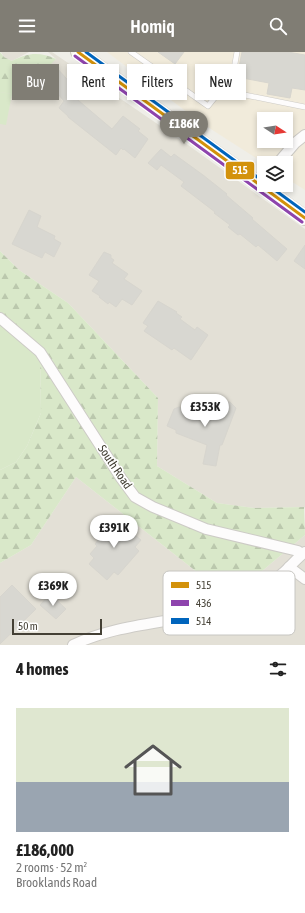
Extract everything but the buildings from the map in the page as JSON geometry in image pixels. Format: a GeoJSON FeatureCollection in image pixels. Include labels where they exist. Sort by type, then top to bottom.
{"type":"FeatureCollection","features":[{"type":"Feature","properties":{"kind":"main road"},"geometry":{"type":"LineString","coordinates":[[78,52],[257,180]]}},
{"type":"Feature","properties":{"kind":"main road"},"geometry":{"type":"LineString","coordinates":[[272,192],[305,218]]}},
{"type":"Feature","properties":{"kind":"street"},"geometry":{"type":"LineString","coordinates":[[284,156],[294,143],[305,135]]}},
{"type":"Feature","properties":{"kind":"street","name":"South Road"},"geometry":{"type":"LineString","coordinates":[[0,318],[40,352],[121,478],[135,497],[153,507],[206,528],[303,553]]}},
{"type":"Feature","properties":{"kind":"street"},"geometry":{"type":"LineString","coordinates":[[285,571],[303,553]]}},
{"type":"Feature","properties":{"kind":"street"},"geometry":{"type":"LineString","coordinates":[[289,567],[294,571]]}},
{"type":"Feature","properties":{"kind":"street"},"geometry":{"type":"LineString","coordinates":[[295,572],[305,579]]}},
{"type":"Feature","properties":{"kind":"street"},"geometry":{"type":"LineString","coordinates":[[73,645],[100,634],[163,622]]}},
{"type":"Feature","properties":{"kind":"lane"},"geometry":{"type":"LineString","coordinates":[[131,52],[208,106],[233,75],[237,52]]}},
{"type":"Feature","properties":{"kind":"lane"},"geometry":{"type":"LineString","coordinates":[[246,95],[305,107]]}},
{"type":"Feature","properties":{"kind":"shaded area"},"geometry":{"type":"Polygon","coordinates":[[[1,52],[29,52],[12,61],[4,57],[1,52]]]}},
{"type":"Feature","properties":{"kind":"shaded area"},"geometry":{"type":"Polygon","coordinates":[[[48,52],[52,52],[70,64],[67,64],[67,100],[119,100],[119,98],[181,140],[305,229],[305,508],[254,508],[217,503],[157,466],[158,398],[68,303],[19,270],[0,251],[0,92],[12,85],[12,100],[59,100],[59,64],[48,64],[56,59],[48,52]]]}},
{"type":"Feature","properties":{"kind":"shaded area"},"geometry":{"type":"Polygon","coordinates":[[[107,52],[305,52],[305,190],[293,182],[293,156],[257,156],[257,159],[203,124],[171,100],[187,100],[187,64],[127,64],[127,67],[107,52]]]}},
{"type":"Feature","properties":{"kind":"shaded area"},"geometry":{"type":"Polygon","coordinates":[[[76,477],[196,571],[163,571],[163,635],[295,635],[295,571],[262,571],[305,535],[305,645],[0,645],[0,563],[31,545],[76,477]]]}},
{"type":"Feature","properties":{"kind":"green space"},"geometry":{"type":"Polygon","coordinates":[[[0,52],[4,57],[12,61],[34,54],[45,55],[56,59],[51,64],[12,64],[12,94],[0,92],[0,52]]]}},
{"type":"Feature","properties":{"kind":"green space"},"geometry":{"type":"Polygon","coordinates":[[[0,92],[12,94],[6,125],[0,124],[0,92]]]}},
{"type":"Feature","properties":{"kind":"green space"},"geometry":{"type":"Polygon","coordinates":[[[0,251],[19,270],[68,303],[158,398],[157,466],[217,503],[254,508],[304,507],[305,535],[262,571],[196,571],[76,477],[31,545],[0,563],[0,470],[16,462],[27,446],[41,413],[40,352],[0,318],[0,251]]]}},
{"type":"Feature","properties":{"kind":"green space"},"geometry":{"type":"Polygon","coordinates":[[[0,318],[40,352],[41,413],[27,446],[16,462],[0,470],[0,318]]]}},
{"type":"Feature","properties":{"kind":"transit line","name":"515"},"geometry":{"type":"LineString","coordinates":[[78,52],[305,218]]}},
{"type":"Feature","properties":{"kind":"transit line","name":"514"},"geometry":{"type":"LineString","coordinates":[[86,52],[257,177]]}},
{"type":"Feature","properties":{"kind":"transit line","name":"436"},"geometry":{"type":"LineString","coordinates":[[75,56],[302,222]]}},
{"type":"Feature","properties":{"kind":"transit line","name":"514"},"geometry":{"type":"LineString","coordinates":[[278,192],[305,212]]}}]}
